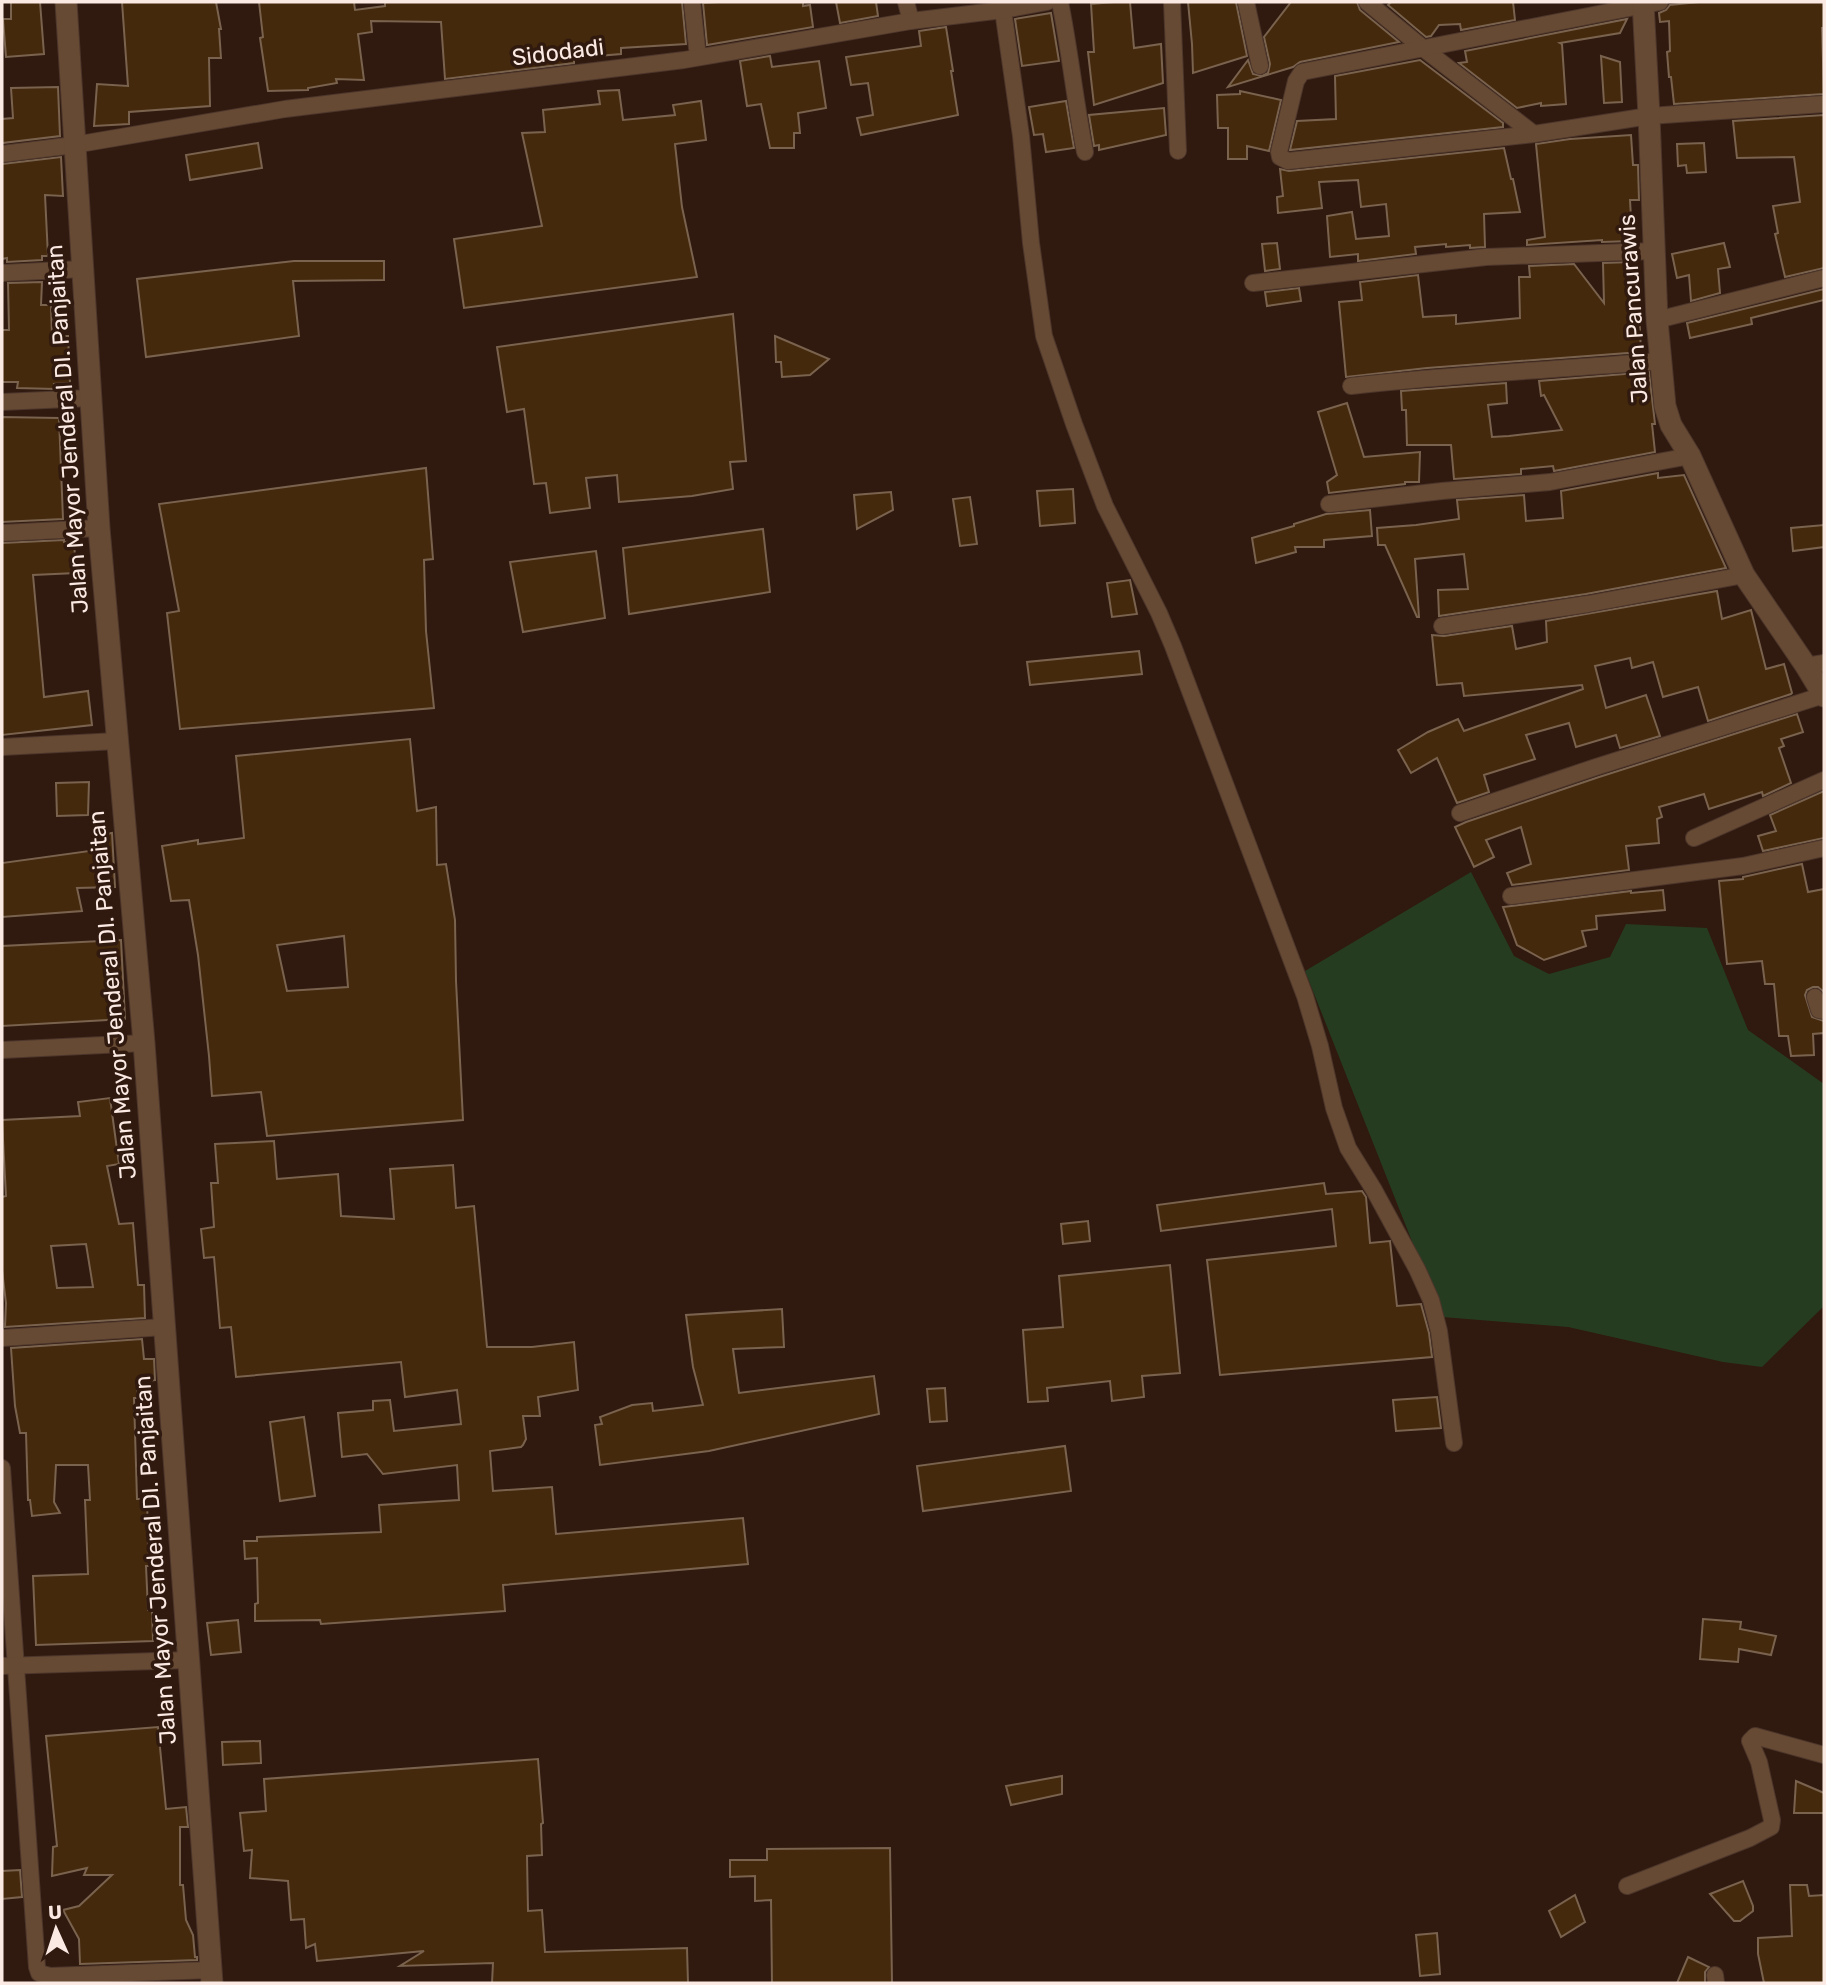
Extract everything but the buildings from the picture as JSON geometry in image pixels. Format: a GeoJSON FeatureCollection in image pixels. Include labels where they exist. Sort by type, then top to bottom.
{"type":"FeatureCollection","features":[{"type":"Feature","properties":{"kind":"street","name":"Jalan Mayor Jenderal DI. Panjaitan"},"geometry":{"type":"LineString","coordinates":[[66,2],[99,528],[144,1043],[211,1977]]}},
{"type":"Feature","properties":{"kind":"street"},"geometry":{"type":"LineString","coordinates":[[692,2],[698,57]]}},
{"type":"Feature","properties":{"kind":"street"},"geometry":{"type":"LineString","coordinates":[[906,2],[911,21]]}},
{"type":"Feature","properties":{"kind":"street","name":"Sidodadi"},"geometry":{"type":"LineString","coordinates":[[2,154],[74,145],[285,109],[698,57],[911,21],[1047,2]]}},
{"type":"Feature","properties":{"kind":"street"},"geometry":{"type":"LineString","coordinates":[[1059,2],[1085,152]]}},
{"type":"Feature","properties":{"kind":"street"},"geometry":{"type":"LineString","coordinates":[[1172,2],[1178,151]]}},
{"type":"Feature","properties":{"kind":"street"},"geometry":{"type":"LineString","coordinates":[[1246,2],[1260,66]]}},
{"type":"Feature","properties":{"kind":"street"},"geometry":{"type":"LineString","coordinates":[[1367,2],[1534,134]]}},
{"type":"Feature","properties":{"kind":"street"},"geometry":{"type":"LineString","coordinates":[[1649,3],[1302,72],[1296,81],[1280,157],[1288,162],[1534,134],[1649,116],[1824,104]]}},
{"type":"Feature","properties":{"kind":"street","name":"Jalan Pancurawis"},"geometry":{"type":"LineString","coordinates":[[1649,3],[1649,116],[1654,251],[1665,406],[1671,425],[1690,456],[1744,575],[1815,664],[1824,696]]}},
{"type":"Feature","properties":{"kind":"street"},"geometry":{"type":"LineString","coordinates":[[1003,10],[1021,136],[1031,243],[1044,336],[1105,506],[1173,646],[1288,949],[1320,1046],[1334,1108],[1348,1148],[1405,1246],[1431,1300],[1439,1331],[1454,1443]]}},
{"type":"Feature","properties":{"kind":"street"},"geometry":{"type":"LineString","coordinates":[[1253,283],[1486,257],[1654,251]]}},
{"type":"Feature","properties":{"kind":"street"},"geometry":{"type":"LineString","coordinates":[[2,273],[82,269]]}},
{"type":"Feature","properties":{"kind":"street"},"geometry":{"type":"LineString","coordinates":[[1657,320],[1824,278]]}},
{"type":"Feature","properties":{"kind":"street"},"geometry":{"type":"LineString","coordinates":[[1351,386],[1424,377],[1660,361]]}},
{"type":"Feature","properties":{"kind":"street"},"geometry":{"type":"LineString","coordinates":[[2,402],[90,398]]}},
{"type":"Feature","properties":{"kind":"street"},"geometry":{"type":"LineString","coordinates":[[1329,504],[1550,482],[1690,456]]}},
{"type":"Feature","properties":{"kind":"street"},"geometry":{"type":"LineString","coordinates":[[2,533],[99,528]]}},
{"type":"Feature","properties":{"kind":"street"},"geometry":{"type":"LineString","coordinates":[[1442,626],[1588,604],[1744,575]]}},
{"type":"Feature","properties":{"kind":"street"},"geometry":{"type":"LineString","coordinates":[[1460,813],[1596,766],[1824,696]]}},
{"type":"Feature","properties":{"kind":"street"},"geometry":{"type":"LineString","coordinates":[[2,747],[117,741]]}},
{"type":"Feature","properties":{"kind":"street"},"geometry":{"type":"LineString","coordinates":[[1694,838],[1824,780]]}},
{"type":"Feature","properties":{"kind":"street"},"geometry":{"type":"LineString","coordinates":[[1511,896],[1743,866],[1824,848]]}},
{"type":"Feature","properties":{"kind":"street"},"geometry":{"type":"LineString","coordinates":[[1815,996],[1819,1010],[1824,1011]]}},
{"type":"Feature","properties":{"kind":"street"},"geometry":{"type":"LineString","coordinates":[[2,1050],[144,1043]]}},
{"type":"Feature","properties":{"kind":"street"},"geometry":{"type":"LineString","coordinates":[[2,1338],[164,1327]]}},
{"type":"Feature","properties":{"kind":"street"},"geometry":{"type":"LineString","coordinates":[[2,1468],[8,1666],[39,1973],[50,1976],[211,1977]]}},
{"type":"Feature","properties":{"kind":"street"},"geometry":{"type":"LineString","coordinates":[[8,1666],[188,1660]]}},
{"type":"Feature","properties":{"kind":"street"},"geometry":{"type":"LineString","coordinates":[[1627,1886],[1771,1828],[1772,1820],[1759,1762],[1750,1741],[1755,1736],[1824,1755]]}},
{"type":"Feature","properties":{"kind":"green space"},"geometry":{"type":"Polygon","coordinates":[[[1471,872],[1514,956],[1549,974],[1610,957],[1626,924],[1707,928],[1748,1030],[1824,1084],[1824,1306],[1762,1367],[1723,1362],[1568,1327],[1442,1317],[1305,971],[1471,872]]]}}]}
